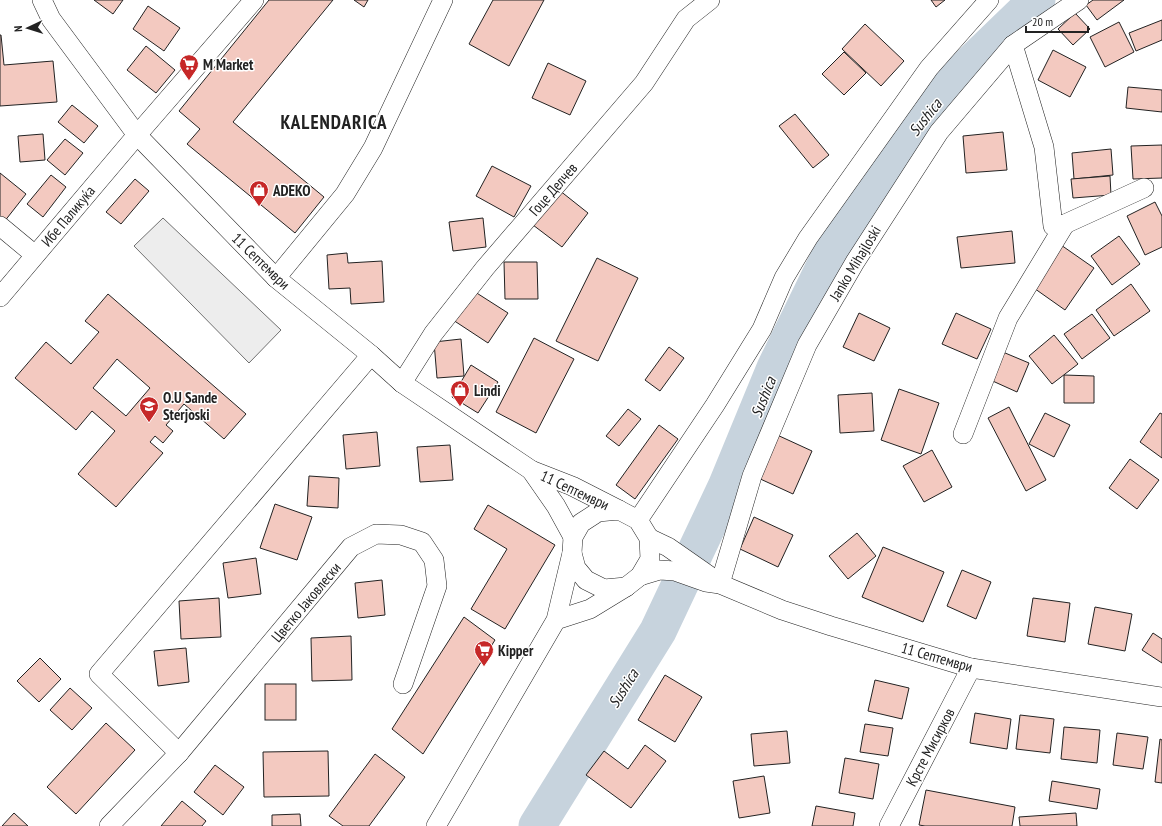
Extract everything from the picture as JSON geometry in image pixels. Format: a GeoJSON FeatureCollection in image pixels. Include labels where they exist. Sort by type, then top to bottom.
{"type":"FeatureCollection","features":[{"type":"Feature","properties":{"kind":"street","name":"11 Септември"},"geometry":{"type":"LineString","coordinates":[[42,0],[51,19],[137,135],[276,278],[371,355],[402,384],[531,470],[572,486],[619,510]]}},
{"type":"Feature","properties":{"kind":"street","name":"Ибе Паликуќа"},"geometry":{"type":"LineString","coordinates":[[0,297],[254,0]]}},
{"type":"Feature","properties":{"kind":"street"},"geometry":{"type":"LineString","coordinates":[[276,278],[346,194],[374,148],[443,0]]}},
{"type":"Feature","properties":{"kind":"street","name":"Гоце Делчев"},"geometry":{"type":"LineString","coordinates":[[402,384],[433,334],[485,268],[644,83],[686,20],[710,0]]}},
{"type":"Feature","properties":{"kind":"street"},"geometry":{"type":"LineString","coordinates":[[638,520],[715,405],[762,329],[784,278],[808,238],[929,68],[989,0]]}},
{"type":"Feature","properties":{"kind":"street","name":"Janko Mihajloski"},"geometry":{"type":"LineString","coordinates":[[712,581],[752,476],[807,345],[855,262],[939,132],[1013,45],[1079,0]]}},
{"type":"Feature","properties":{"kind":"street"},"geometry":{"type":"LineString","coordinates":[[1013,45],[1044,147],[1053,226],[1065,224],[1144,188]]}},
{"type":"Feature","properties":{"kind":"street"},"geometry":{"type":"LineString","coordinates":[[963,434],[1008,318],[1065,224]]}},
{"type":"Feature","properties":{"kind":"street"},"geometry":{"type":"LineString","coordinates":[[0,226],[35,255]]}},
{"type":"Feature","properties":{"kind":"street"},"geometry":{"type":"LineString","coordinates":[[179,753],[99,674],[371,355]]}},
{"type":"Feature","properties":{"kind":"street","name":"11 Септември"},"geometry":{"type":"LineString","coordinates":[[531,470],[556,506],[572,545]]}},
{"type":"Feature","properties":{"kind":"street"},"geometry":{"type":"LineString","coordinates":[[436,826],[556,620],[572,545],[581,523],[598,512],[619,510],[638,520],[649,538],[650,559],[633,582],[590,609],[556,620]]}},
{"type":"Feature","properties":{"kind":"street","name":"Цветко Јаковлески"},"geometry":{"type":"LineString","coordinates":[[109,826],[179,753],[351,547],[376,534],[401,535],[422,542],[434,560],[437,586],[403,684]]}},
{"type":"Feature","properties":{"kind":"street","name":"11 Септември"},"geometry":{"type":"LineString","coordinates":[[649,538],[668,547],[712,581]]}},
{"type":"Feature","properties":{"kind":"street"},"geometry":{"type":"LineString","coordinates":[[572,545],[576,568],[586,580],[604,589],[633,582]]}},
{"type":"Feature","properties":{"kind":"street","name":"11 Септември"},"geometry":{"type":"LineString","coordinates":[[633,582],[660,570],[675,571],[712,581],[796,615],[971,668],[1162,697]]}},
{"type":"Feature","properties":{"kind":"street","name":"Крсте Мисирков"},"geometry":{"type":"LineString","coordinates":[[889,826],[971,668]]}},
{"type":"Feature","properties":{"kind":"shaded area"},"geometry":{"type":"Polygon","coordinates":[[[163,218],[281,330],[249,363],[134,246],[163,218]]]}},
{"type":"Feature","properties":{"kind":"building"},"geometry":{"type":"Polygon","coordinates":[[[94,0],[123,0],[113,14],[94,0]]]}},
{"type":"Feature","properties":{"kind":"building"},"geometry":{"type":"Polygon","coordinates":[[[269,0],[333,0],[233,122],[324,197],[295,233],[187,144],[200,129],[179,111],[269,0]]]}},
{"type":"Feature","properties":{"kind":"building"},"geometry":{"type":"Polygon","coordinates":[[[354,0],[368,0],[364,7],[354,0]]]}},
{"type":"Feature","properties":{"kind":"building"},"geometry":{"type":"Polygon","coordinates":[[[493,0],[544,0],[509,66],[469,44],[493,0]]]}},
{"type":"Feature","properties":{"kind":"building"},"geometry":{"type":"Polygon","coordinates":[[[931,0],[945,0],[936,7],[931,0]]]}},
{"type":"Feature","properties":{"kind":"building"},"geometry":{"type":"Polygon","coordinates":[[[1093,0],[1124,0],[1097,20],[1086,5],[1093,0]]]}},
{"type":"Feature","properties":{"kind":"building"},"geometry":{"type":"Polygon","coordinates":[[[148,6],[180,28],[164,51],[133,29],[148,6]]]}},
{"type":"Feature","properties":{"kind":"building"},"geometry":{"type":"Polygon","coordinates":[[[1075,13],[1090,29],[1073,45],[1058,29],[1075,13]]]}},
{"type":"Feature","properties":{"kind":"building"},"geometry":{"type":"Polygon","coordinates":[[[1162,20],[1162,40],[1136,51],[1129,33],[1162,20]]]}},
{"type":"Feature","properties":{"kind":"building"},"geometry":{"type":"Polygon","coordinates":[[[1119,22],[1134,52],[1105,67],[1090,37],[1119,22]]]}},
{"type":"Feature","properties":{"kind":"building"},"geometry":{"type":"Polygon","coordinates":[[[865,24],[904,61],[881,86],[842,49],[865,24]]]}},
{"type":"Feature","properties":{"kind":"building"},"geometry":{"type":"Polygon","coordinates":[[[0,35],[4,65],[53,61],[57,102],[0,106],[0,35]]]}},
{"type":"Feature","properties":{"kind":"building"},"geometry":{"type":"Polygon","coordinates":[[[146,46],[175,70],[156,93],[127,70],[146,46]]]}},
{"type":"Feature","properties":{"kind":"building"},"geometry":{"type":"Polygon","coordinates":[[[1053,50],[1086,67],[1070,97],[1038,80],[1053,50]]]}},
{"type":"Feature","properties":{"kind":"building"},"geometry":{"type":"Polygon","coordinates":[[[844,52],[866,73],[844,95],[822,74],[844,52]]]}},
{"type":"Feature","properties":{"kind":"building"},"geometry":{"type":"Polygon","coordinates":[[[548,63],[586,81],[570,115],[532,98],[548,63]]]}},
{"type":"Feature","properties":{"kind":"building"},"geometry":{"type":"Polygon","coordinates":[[[1128,87],[1162,90],[1162,112],[1126,108],[1128,87]]]}},
{"type":"Feature","properties":{"kind":"building"},"geometry":{"type":"Polygon","coordinates":[[[72,105],[98,126],[84,143],[58,122],[72,105]]]}},
{"type":"Feature","properties":{"kind":"building"},"geometry":{"type":"Polygon","coordinates":[[[795,114],[829,155],[813,168],[779,126],[795,114]]]}},
{"type":"Feature","properties":{"kind":"building"},"geometry":{"type":"Polygon","coordinates":[[[1003,132],[1007,170],[966,173],[963,136],[1003,132]]]}},
{"type":"Feature","properties":{"kind":"building"},"geometry":{"type":"Polygon","coordinates":[[[43,134],[45,160],[20,162],[18,136],[43,134]]]}},
{"type":"Feature","properties":{"kind":"building"},"geometry":{"type":"Polygon","coordinates":[[[65,139],[83,153],[65,175],[47,160],[65,139]]]}},
{"type":"Feature","properties":{"kind":"building"},"geometry":{"type":"Polygon","coordinates":[[[1162,145],[1162,178],[1133,179],[1131,146],[1162,145]]]}},
{"type":"Feature","properties":{"kind":"building"},"geometry":{"type":"Polygon","coordinates":[[[1111,149],[1113,175],[1074,179],[1072,153],[1111,149]]]}},
{"type":"Feature","properties":{"kind":"building"},"geometry":{"type":"Polygon","coordinates":[[[492,166],[531,186],[514,217],[476,196],[492,166]]]}},
{"type":"Feature","properties":{"kind":"building"},"geometry":{"type":"Polygon","coordinates":[[[0,173],[26,194],[4,222],[0,218],[0,173]]]}},
{"type":"Feature","properties":{"kind":"building"},"geometry":{"type":"Polygon","coordinates":[[[51,175],[66,187],[43,217],[27,204],[51,175]]]}},
{"type":"Feature","properties":{"kind":"building"},"geometry":{"type":"Polygon","coordinates":[[[1110,176],[1111,195],[1073,198],[1071,179],[1110,176]]]}},
{"type":"Feature","properties":{"kind":"building"},"geometry":{"type":"Polygon","coordinates":[[[135,179],[149,191],[121,224],[106,212],[135,179]]]}},
{"type":"Feature","properties":{"kind":"building"},"geometry":{"type":"Polygon","coordinates":[[[559,190],[588,213],[562,247],[533,225],[559,190]]]}},
{"type":"Feature","properties":{"kind":"building"},"geometry":{"type":"Polygon","coordinates":[[[1155,202],[1162,216],[1162,247],[1145,255],[1127,216],[1155,202]]]}},
{"type":"Feature","properties":{"kind":"building"},"geometry":{"type":"Polygon","coordinates":[[[483,218],[486,247],[453,251],[449,222],[483,218]]]}},
{"type":"Feature","properties":{"kind":"building"},"geometry":{"type":"Polygon","coordinates":[[[1012,231],[1015,263],[961,268],[957,237],[1012,231]]]}},
{"type":"Feature","properties":{"kind":"building"},"geometry":{"type":"Polygon","coordinates":[[[1119,236],[1140,264],[1112,285],[1091,256],[1119,236]]]}},
{"type":"Feature","properties":{"kind":"building"},"geometry":{"type":"Polygon","coordinates":[[[1061,245],[1094,268],[1065,310],[1031,286],[1061,245]]]}},
{"type":"Feature","properties":{"kind":"building"},"geometry":{"type":"Polygon","coordinates":[[[347,253],[348,263],[382,261],[384,302],[351,304],[350,288],[329,289],[327,255],[347,253]]]}},
{"type":"Feature","properties":{"kind":"building"},"geometry":{"type":"Polygon","coordinates":[[[597,258],[638,278],[598,361],[556,341],[597,258]]]}},
{"type":"Feature","properties":{"kind":"building"},"geometry":{"type":"Polygon","coordinates":[[[504,262],[537,262],[538,299],[505,299],[504,262]]]}},
{"type":"Feature","properties":{"kind":"building"},"geometry":{"type":"Polygon","coordinates":[[[1131,284],[1150,311],[1114,336],[1096,310],[1131,284]]]}},
{"type":"Feature","properties":{"kind":"building"},"geometry":{"type":"Polygon","coordinates":[[[472,290],[508,313],[488,343],[453,320],[472,290]]]}},
{"type":"Feature","properties":{"kind":"building"},"geometry":{"type":"Polygon","coordinates":[[[108,294],[246,414],[224,439],[184,404],[166,425],[173,431],[163,443],[155,436],[150,442],[163,453],[116,507],[78,474],[115,431],[92,411],[76,430],[15,378],[46,342],[71,364],[99,332],[85,321],[108,294]],[[117,359],[93,388],[126,416],[150,388],[117,359]]]}},
{"type":"Feature","properties":{"kind":"building"},"geometry":{"type":"Polygon","coordinates":[[[859,313],[890,328],[874,361],[843,347],[859,313]]]}},
{"type":"Feature","properties":{"kind":"building"},"geometry":{"type":"Polygon","coordinates":[[[956,313],[991,329],[977,359],[942,344],[956,313]]]}},
{"type":"Feature","properties":{"kind":"building"},"geometry":{"type":"Polygon","coordinates":[[[1092,314],[1110,338],[1082,359],[1064,334],[1092,314]]]}},
{"type":"Feature","properties":{"kind":"building"},"geometry":{"type":"Polygon","coordinates":[[[1054,335],[1078,364],[1052,384],[1029,356],[1054,335]]]}},
{"type":"Feature","properties":{"kind":"building"},"geometry":{"type":"Polygon","coordinates":[[[534,338],[574,359],[536,433],[496,412],[534,338]]]}},
{"type":"Feature","properties":{"kind":"building"},"geometry":{"type":"Polygon","coordinates":[[[461,339],[464,376],[437,378],[434,342],[461,339]]]}},
{"type":"Feature","properties":{"kind":"building"},"geometry":{"type":"Polygon","coordinates":[[[669,347],[684,358],[660,391],[645,380],[669,347]]]}},
{"type":"Feature","properties":{"kind":"building"},"geometry":{"type":"Polygon","coordinates":[[[998,350],[1029,363],[1017,392],[986,378],[998,350]]]}},
{"type":"Feature","properties":{"kind":"building"},"geometry":{"type":"Polygon","coordinates":[[[471,365],[498,382],[478,413],[452,397],[471,365]]]}},
{"type":"Feature","properties":{"kind":"building"},"geometry":{"type":"Polygon","coordinates":[[[1064,375],[1094,376],[1094,403],[1064,403],[1064,375]]]}},
{"type":"Feature","properties":{"kind":"building"},"geometry":{"type":"Polygon","coordinates":[[[899,389],[939,403],[921,454],[881,440],[899,389]]]}},
{"type":"Feature","properties":{"kind":"building"},"geometry":{"type":"Polygon","coordinates":[[[872,393],[874,431],[840,433],[838,395],[872,393]]]}},
{"type":"Feature","properties":{"kind":"building"},"geometry":{"type":"Polygon","coordinates":[[[1009,407],[1046,480],[1026,491],[988,418],[1009,407]]]}},
{"type":"Feature","properties":{"kind":"building"},"geometry":{"type":"Polygon","coordinates":[[[628,409],[641,419],[619,446],[606,436],[628,409]]]}},
{"type":"Feature","properties":{"kind":"building"},"geometry":{"type":"Polygon","coordinates":[[[1045,413],[1070,425],[1054,457],[1029,444],[1045,413]]]}},
{"type":"Feature","properties":{"kind":"building"},"geometry":{"type":"Polygon","coordinates":[[[1160,413],[1162,414],[1162,458],[1140,442],[1160,413]]]}},
{"type":"Feature","properties":{"kind":"building"},"geometry":{"type":"Polygon","coordinates":[[[659,425],[678,439],[635,499],[616,485],[659,425]]]}},
{"type":"Feature","properties":{"kind":"building"},"geometry":{"type":"Polygon","coordinates":[[[377,432],[380,466],[346,469],[343,435],[377,432]]]}},
{"type":"Feature","properties":{"kind":"building"},"geometry":{"type":"Polygon","coordinates":[[[775,434],[812,451],[793,494],[756,477],[775,434]]]}},
{"type":"Feature","properties":{"kind":"building"},"geometry":{"type":"Polygon","coordinates":[[[450,445],[453,480],[420,482],[417,447],[450,445]]]}},
{"type":"Feature","properties":{"kind":"building"},"geometry":{"type":"Polygon","coordinates":[[[932,450],[952,487],[924,502],[903,466],[932,450]]]}},
{"type":"Feature","properties":{"kind":"building"},"geometry":{"type":"Polygon","coordinates":[[[1130,459],[1159,480],[1137,509],[1109,488],[1130,459]]]}},
{"type":"Feature","properties":{"kind":"building"},"geometry":{"type":"Polygon","coordinates":[[[309,476],[339,478],[338,508],[307,506],[309,476]]]}},
{"type":"Feature","properties":{"kind":"building"},"geometry":{"type":"Polygon","coordinates":[[[275,504],[312,517],[297,560],[260,548],[275,504]]]}},
{"type":"Feature","properties":{"kind":"building"},"geometry":{"type":"Polygon","coordinates":[[[488,505],[555,545],[505,629],[471,609],[507,549],[474,529],[488,505]]]}},
{"type":"Feature","properties":{"kind":"building"},"geometry":{"type":"Polygon","coordinates":[[[754,517],[793,535],[778,567],[740,549],[754,517]]]}},
{"type":"Feature","properties":{"kind":"building"},"geometry":{"type":"Polygon","coordinates":[[[857,533],[876,556],[848,579],[829,556],[857,533]]]}},
{"type":"Feature","properties":{"kind":"building"},"geometry":{"type":"Polygon","coordinates":[[[883,547],[944,572],[923,622],[862,597],[883,547]]]}},
{"type":"Feature","properties":{"kind":"building"},"geometry":{"type":"Polygon","coordinates":[[[256,558],[261,594],[228,598],[223,563],[256,558]]]}},
{"type":"Feature","properties":{"kind":"building"},"geometry":{"type":"Polygon","coordinates":[[[962,570],[991,582],[976,619],[947,606],[962,570]]]}},
{"type":"Feature","properties":{"kind":"building"},"geometry":{"type":"Polygon","coordinates":[[[382,580],[385,615],[358,618],[355,583],[382,580]]]}},
{"type":"Feature","properties":{"kind":"building"},"geometry":{"type":"Polygon","coordinates":[[[219,598],[221,637],[181,639],[179,601],[219,598]]]}},
{"type":"Feature","properties":{"kind":"building"},"geometry":{"type":"Polygon","coordinates":[[[1033,598],[1070,603],[1065,642],[1027,636],[1033,598]]]}},
{"type":"Feature","properties":{"kind":"building"},"geometry":{"type":"Polygon","coordinates":[[[1095,607],[1132,614],[1125,651],[1088,644],[1095,607]]]}},
{"type":"Feature","properties":{"kind":"building"},"geometry":{"type":"Polygon","coordinates":[[[464,617],[495,640],[423,754],[392,729],[464,617]]]}},
{"type":"Feature","properties":{"kind":"building"},"geometry":{"type":"Polygon","coordinates":[[[1153,633],[1162,639],[1162,663],[1142,650],[1153,633]]]}},
{"type":"Feature","properties":{"kind":"building"},"geometry":{"type":"Polygon","coordinates":[[[351,636],[352,680],[312,681],[311,638],[351,636]]]}},
{"type":"Feature","properties":{"kind":"building"},"geometry":{"type":"Polygon","coordinates":[[[186,648],[189,682],[158,686],[154,651],[186,648]]]}},
{"type":"Feature","properties":{"kind":"building"},"geometry":{"type":"Polygon","coordinates":[[[40,658],[61,679],[39,702],[17,681],[40,658]]]}},
{"type":"Feature","properties":{"kind":"building"},"geometry":{"type":"Polygon","coordinates":[[[665,675],[702,697],[675,742],[638,720],[665,675]]]}},
{"type":"Feature","properties":{"kind":"building"},"geometry":{"type":"Polygon","coordinates":[[[875,680],[909,688],[902,719],[868,711],[875,680]]]}},
{"type":"Feature","properties":{"kind":"building"},"geometry":{"type":"Polygon","coordinates":[[[265,684],[296,684],[296,720],[265,720],[265,684]]]}},
{"type":"Feature","properties":{"kind":"building"},"geometry":{"type":"Polygon","coordinates":[[[70,688],[92,708],[72,730],[50,710],[70,688]]]}},
{"type":"Feature","properties":{"kind":"building"},"geometry":{"type":"Polygon","coordinates":[[[975,713],[1011,719],[1007,749],[970,743],[975,713]]]}},
{"type":"Feature","properties":{"kind":"building"},"geometry":{"type":"Polygon","coordinates":[[[1020,715],[1054,719],[1050,753],[1016,749],[1020,715]]]}},
{"type":"Feature","properties":{"kind":"building"},"geometry":{"type":"Polygon","coordinates":[[[106,723],[135,750],[76,814],[47,787],[106,723]]]}},
{"type":"Feature","properties":{"kind":"building"},"geometry":{"type":"Polygon","coordinates":[[[865,724],[893,728],[888,756],[860,752],[865,724]]]}},
{"type":"Feature","properties":{"kind":"building"},"geometry":{"type":"Polygon","coordinates":[[[1064,727],[1100,730],[1097,763],[1061,759],[1064,727]]]}},
{"type":"Feature","properties":{"kind":"building"},"geometry":{"type":"Polygon","coordinates":[[[787,731],[790,763],[754,766],[751,734],[787,731]]]}},
{"type":"Feature","properties":{"kind":"building"},"geometry":{"type":"Polygon","coordinates":[[[1117,733],[1148,737],[1143,769],[1113,765],[1117,733]]]}},
{"type":"Feature","properties":{"kind":"building"},"geometry":{"type":"Polygon","coordinates":[[[1160,739],[1162,740],[1162,783],[1155,782],[1160,739]]]}},
{"type":"Feature","properties":{"kind":"building"},"geometry":{"type":"Polygon","coordinates":[[[645,745],[666,761],[631,808],[586,775],[604,751],[628,769],[645,745]]]}},
{"type":"Feature","properties":{"kind":"building"},"geometry":{"type":"Polygon","coordinates":[[[328,751],[329,796],[264,797],[263,752],[328,751]]]}},
{"type":"Feature","properties":{"kind":"building"},"geometry":{"type":"Polygon","coordinates":[[[375,754],[405,777],[369,826],[343,826],[329,816],[375,754]]]}},
{"type":"Feature","properties":{"kind":"building"},"geometry":{"type":"Polygon","coordinates":[[[845,758],[879,764],[873,799],[839,793],[845,758]]]}},
{"type":"Feature","properties":{"kind":"building"},"geometry":{"type":"Polygon","coordinates":[[[215,765],[244,787],[223,815],[194,792],[215,765]]]}},
{"type":"Feature","properties":{"kind":"building"},"geometry":{"type":"Polygon","coordinates":[[[764,776],[770,813],[739,818],[733,781],[764,776]]]}},
{"type":"Feature","properties":{"kind":"building"},"geometry":{"type":"Polygon","coordinates":[[[1052,781],[1100,789],[1097,809],[1049,801],[1052,781]]]}},
{"type":"Feature","properties":{"kind":"building"},"geometry":{"type":"Polygon","coordinates":[[[926,790],[1015,807],[1012,826],[919,825],[926,790]]]}},
{"type":"Feature","properties":{"kind":"building"},"geometry":{"type":"Polygon","coordinates":[[[182,801],[206,821],[202,826],[161,826],[182,801]]]}},
{"type":"Feature","properties":{"kind":"building"},"geometry":{"type":"Polygon","coordinates":[[[816,806],[855,813],[853,826],[812,826],[816,806]]]}},
{"type":"Feature","properties":{"kind":"building"},"geometry":{"type":"Polygon","coordinates":[[[14,813],[28,826],[2,826],[14,813]]]}},
{"type":"Feature","properties":{"kind":"building"},"geometry":{"type":"Polygon","coordinates":[[[1076,813],[1077,826],[1020,826],[1019,817],[1076,813]]]}},
{"type":"Feature","properties":{"kind":"building"},"geometry":{"type":"Polygon","coordinates":[[[300,814],[301,826],[272,826],[272,815],[300,814]]]}},
{"type":"Feature","properties":{"kind":"waterway","name":"Sushica"},"geometry":{"type":"LineString","coordinates":[[537,826],[658,631],[726,487],[775,368],[831,253],[911,134],[955,79],[1037,0]]}},
{"type":"Feature","properties":{"kind":"place","name":"M Market"},"geometry":{"type":"Point","coordinates":[189,81]}},
{"type":"Feature","properties":{"kind":"place","name":"ADEKO"},"geometry":{"type":"Point","coordinates":[259,207]}},
{"type":"Feature","properties":{"kind":"place","name":"Lindi"},"geometry":{"type":"Point","coordinates":[460,407]}},
{"type":"Feature","properties":{"kind":"place","name":"O.U Sande Sterjoski"},"geometry":{"type":"Point","coordinates":[149,423]}},
{"type":"Feature","properties":{"kind":"place","name":"Kipper"},"geometry":{"type":"Point","coordinates":[484,667]}},
{"type":"Feature","properties":{"kind":"district","name":"KALENDARICA"},"geometry":{"type":"Point","coordinates":[334,122]}}]}
